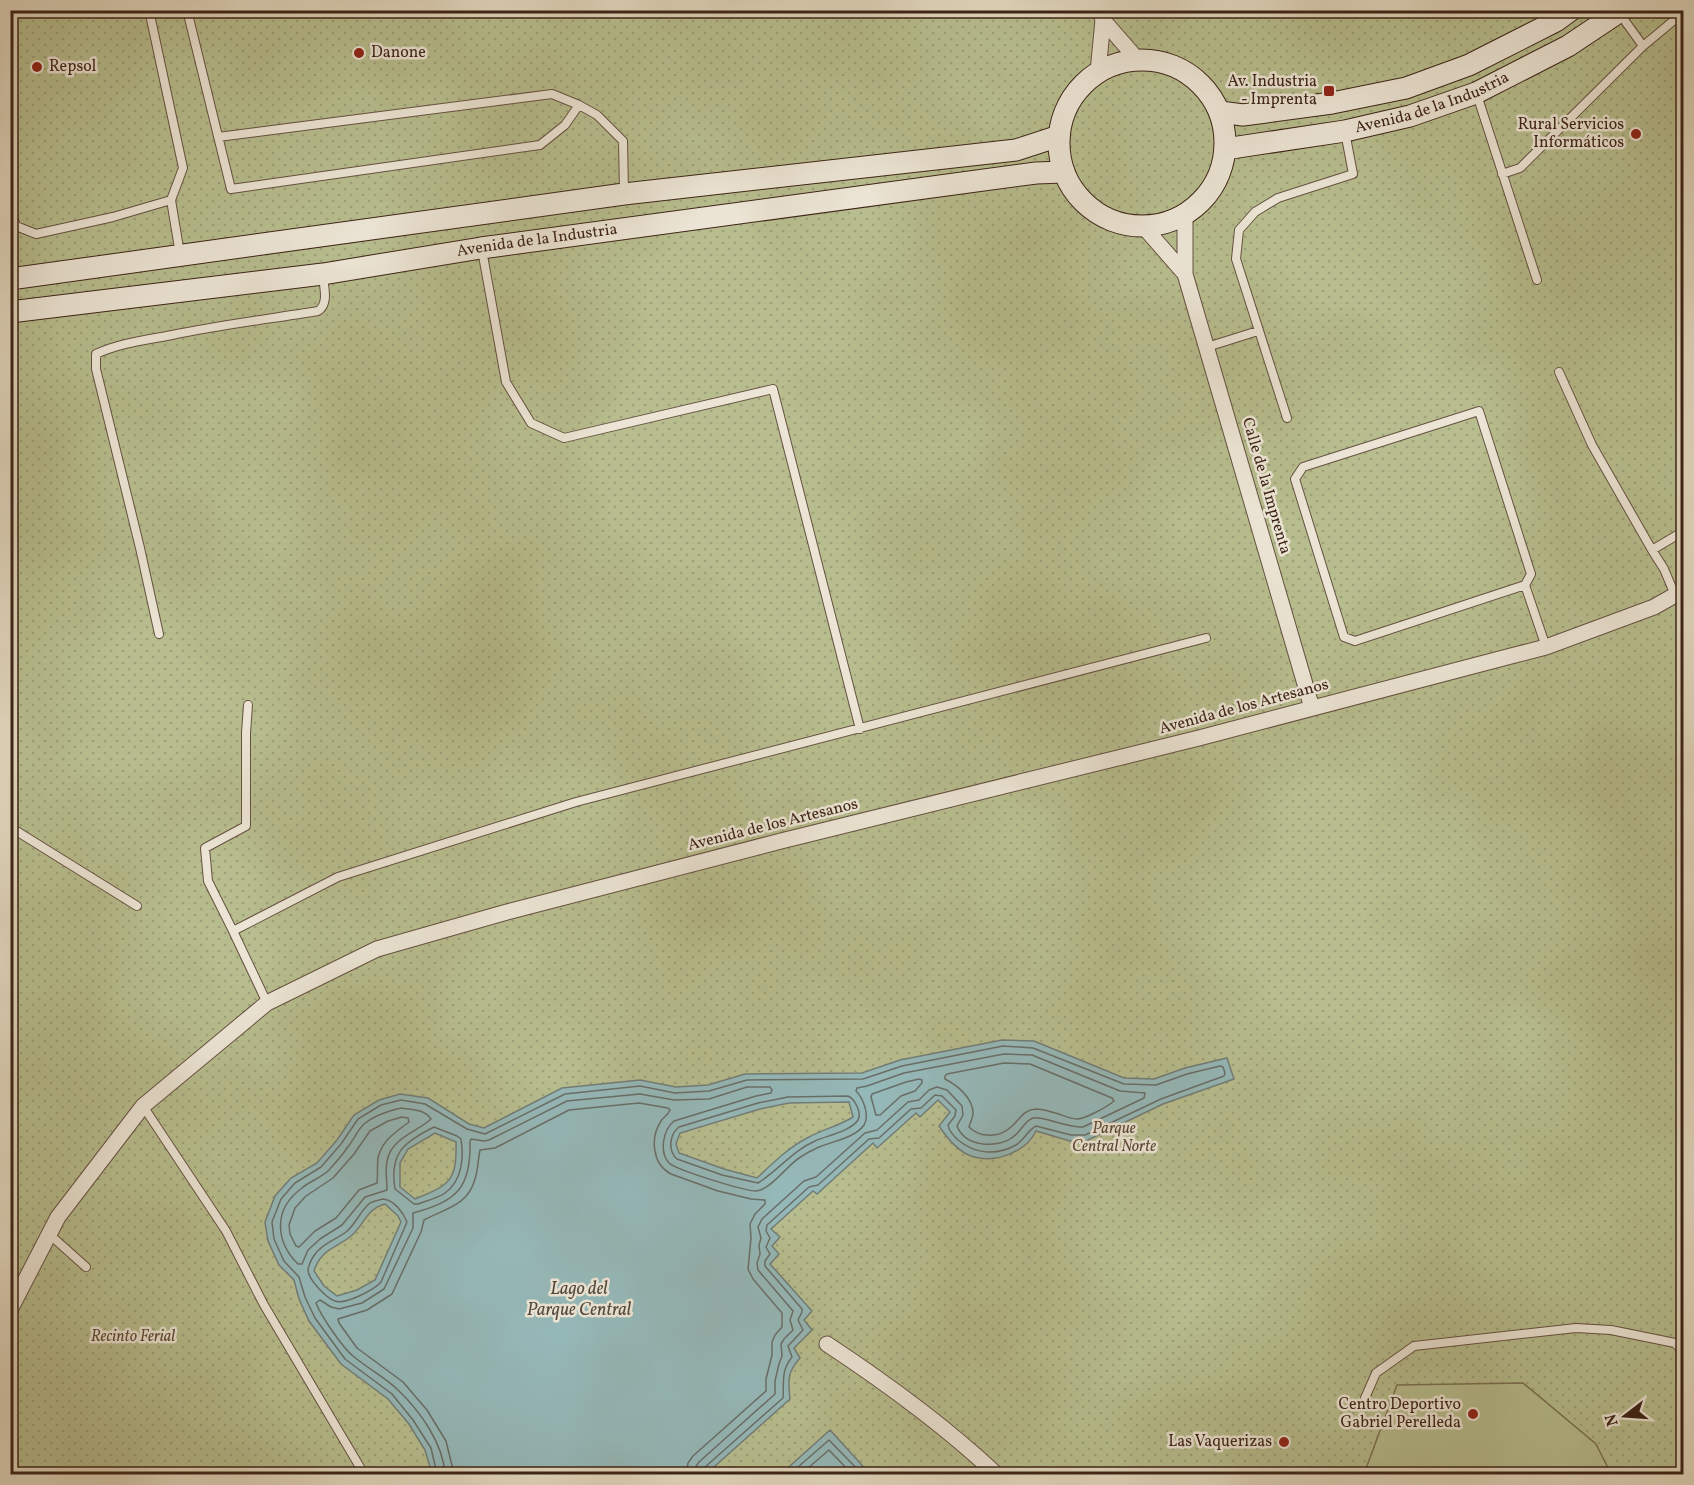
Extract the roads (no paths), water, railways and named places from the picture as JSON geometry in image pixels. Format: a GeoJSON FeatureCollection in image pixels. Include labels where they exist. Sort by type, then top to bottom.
{"type":"FeatureCollection","features":[{"type":"Feature","properties":{"kind":"street","name":"Avenida de la Industria"},"geometry":{"type":"LineString","coordinates":[[1220,112],[1243,115],[1332,103],[1406,88],[1469,65],[1556,21],[1571,10]]}},
{"type":"Feature","properties":{"kind":"street","name":"Avenida de la Industria"},"geometry":{"type":"LineString","coordinates":[[1225,149],[1345,131],[1410,116],[1476,93],[1568,45],[1621,12]]}},
{"type":"Feature","properties":{"kind":"street"},"geometry":{"type":"LineString","coordinates":[[1102,15],[1137,59]]}},
{"type":"Feature","properties":{"kind":"street"},"geometry":{"type":"LineString","coordinates":[[1098,72],[1102,15]]}},
{"type":"Feature","properties":{"kind":"street"},"geometry":{"type":"LineString","coordinates":[[1137,59],[1163,62],[1187,72],[1207,90],[1220,112],[1225,130],[1225,149],[1219,175],[1205,198],[1185,215],[1165,223],[1143,226],[1118,223],[1095,212],[1077,194],[1064,172],[1059,135],[1065,110],[1078,88],[1098,72],[1117,63],[1137,59]]}},
{"type":"Feature","properties":{"kind":"street","name":"Avenida de la Industria"},"geometry":{"type":"LineString","coordinates":[[10,279],[624,194],[1016,150],[1059,135]]}},
{"type":"Feature","properties":{"kind":"street","name":"Avenida de la Industria"},"geometry":{"type":"LineString","coordinates":[[10,312],[322,274],[481,248],[1036,173],[1064,172]]}},
{"type":"Feature","properties":{"kind":"street","name":"Calle de la Imprenta"},"geometry":{"type":"LineString","coordinates":[[1185,215],[1185,274],[1312,708]]}},
{"type":"Feature","properties":{"kind":"street","name":"Calle de la Imprenta"},"geometry":{"type":"LineString","coordinates":[[1143,226],[1185,274]]}},
{"type":"Feature","properties":{"kind":"street","name":"Avenida de los Artesanos"},"geometry":{"type":"LineString","coordinates":[[10,1310],[58,1217],[143,1106],[267,1003],[377,950],[496,915],[781,841],[1199,738],[1546,646],[1654,607],[1679,593]]}},
{"type":"Feature","properties":{"kind":"street"},"geometry":{"type":"LineString","coordinates":[[826,1344],[879,1378],[996,1474]]}},
{"type":"Feature","properties":{"kind":"lane"},"geometry":{"type":"LineString","coordinates":[[149,10],[183,168],[171,200],[180,256]]}},
{"type":"Feature","properties":{"kind":"lane"},"geometry":{"type":"LineString","coordinates":[[187,10],[231,189],[540,145],[565,125],[579,105]]}},
{"type":"Feature","properties":{"kind":"lane"},"geometry":{"type":"LineString","coordinates":[[1621,12],[1643,46]]}},
{"type":"Feature","properties":{"kind":"lane"},"geometry":{"type":"LineString","coordinates":[[1502,174],[1520,168],[1643,46],[1683,12]]}},
{"type":"Feature","properties":{"kind":"lane"},"geometry":{"type":"LineString","coordinates":[[1476,93],[1537,280]]}},
{"type":"Feature","properties":{"kind":"lane"},"geometry":{"type":"LineString","coordinates":[[218,137],[552,94],[597,115],[623,141],[624,194]]}},
{"type":"Feature","properties":{"kind":"lane"},"geometry":{"type":"LineString","coordinates":[[1287,418],[1236,259],[1239,230],[1255,212],[1278,198],[1353,174],[1345,131]]}},
{"type":"Feature","properties":{"kind":"lane"},"geometry":{"type":"LineString","coordinates":[[10,209],[16,226],[36,234],[113,217],[171,200]]}},
{"type":"Feature","properties":{"kind":"lane"},"geometry":{"type":"LineString","coordinates":[[481,248],[506,382],[531,423],[564,438],[773,389],[860,729]]}},
{"type":"Feature","properties":{"kind":"lane"},"geometry":{"type":"LineString","coordinates":[[159,634],[96,369],[96,354],[107,349],[158,337],[318,311],[325,302],[322,274]]}},
{"type":"Feature","properties":{"kind":"lane"},"geometry":{"type":"LineString","coordinates":[[1207,347],[1258,331]]}},
{"type":"Feature","properties":{"kind":"lane"},"geometry":{"type":"LineString","coordinates":[[1559,372],[1592,446],[1679,593]]}},
{"type":"Feature","properties":{"kind":"lane"},"geometry":{"type":"LineString","coordinates":[[1525,585],[1356,641],[1344,637],[1295,479],[1303,467],[1479,411],[1531,574],[1525,585],[1546,646]]}},
{"type":"Feature","properties":{"kind":"lane"},"geometry":{"type":"LineString","coordinates":[[1652,550],[1683,531]]}},
{"type":"Feature","properties":{"kind":"lane"},"geometry":{"type":"LineString","coordinates":[[233,931],[338,877],[576,802],[1206,638]]}},
{"type":"Feature","properties":{"kind":"lane"},"geometry":{"type":"LineString","coordinates":[[248,705],[246,826],[205,848],[208,881],[267,1003]]}},
{"type":"Feature","properties":{"kind":"lane"},"geometry":{"type":"LineString","coordinates":[[10,827],[137,906]]}},
{"type":"Feature","properties":{"kind":"lane"},"geometry":{"type":"LineString","coordinates":[[143,1106],[226,1231],[264,1305],[364,1474]]}},
{"type":"Feature","properties":{"kind":"lane"},"geometry":{"type":"LineString","coordinates":[[49,1234],[86,1267]]}},
{"type":"Feature","properties":{"kind":"lane"},"geometry":{"type":"LineString","coordinates":[[1365,1398],[1376,1373],[1414,1346],[1576,1328],[1611,1330],[1675,1343],[1683,1353]]}},
{"type":"Feature","properties":{"kind":"water","name":"Lago del Parque Central"},"geometry":{"type":"Polygon","coordinates":[[[1002,1040],[1034,1041],[1124,1078],[1154,1079],[1185,1068],[1227,1058],[1234,1079],[1163,1104],[1086,1141],[1070,1141],[1036,1131],[1025,1145],[1001,1157],[974,1157],[954,1145],[939,1126],[950,1112],[938,1100],[920,1117],[916,1113],[877,1148],[873,1143],[817,1194],[813,1191],[771,1229],[780,1237],[772,1246],[779,1254],[770,1264],[812,1311],[804,1320],[812,1330],[794,1348],[800,1358],[789,1377],[790,1399],[706,1474],[432,1474],[425,1450],[409,1424],[388,1399],[341,1364],[309,1321],[299,1299],[294,1280],[279,1265],[268,1241],[265,1222],[275,1196],[291,1178],[317,1163],[354,1115],[379,1100],[400,1094],[428,1098],[469,1124],[484,1128],[562,1088],[640,1080],[676,1087],[708,1085],[745,1074],[862,1073],[900,1060],[1002,1040]],[[849,1102],[789,1103],[760,1109],[680,1133],[676,1144],[679,1153],[757,1178],[795,1145],[853,1117],[849,1102]],[[435,1133],[408,1149],[400,1163],[400,1187],[415,1199],[436,1190],[449,1180],[455,1165],[456,1142],[435,1133]],[[385,1204],[370,1213],[351,1236],[320,1258],[317,1264],[314,1271],[324,1286],[337,1296],[357,1290],[375,1280],[401,1222],[385,1204]]]}},
{"type":"Feature","properties":{"kind":"water"},"geometry":{"type":"Polygon","coordinates":[[[830,1430],[870,1474],[781,1474],[830,1430]]]}},
{"type":"Feature","properties":{"kind":"place","name":"Danone"},"geometry":{"type":"Point","coordinates":[359,53]}},
{"type":"Feature","properties":{"kind":"place","name":"Repsol"},"geometry":{"type":"Point","coordinates":[37,67]}},
{"type":"Feature","properties":{"kind":"place","name":"Av. Industria - Imprenta"},"geometry":{"type":"Point","coordinates":[1329,91]}},
{"type":"Feature","properties":{"kind":"place","name":"Rural Servicios Informáticos"},"geometry":{"type":"Point","coordinates":[1636,134]}},
{"type":"Feature","properties":{"kind":"place","name":"Centro Deportivo Gabriel Perelleda"},"geometry":{"type":"Point","coordinates":[1473,1414]}},
{"type":"Feature","properties":{"kind":"place","name":"Las Vaquerizas"},"geometry":{"type":"Point","coordinates":[1284,1442]}},
{"type":"Feature","properties":{"kind":"park label","name":"Parque Central Norte"},"geometry":{"type":"Point","coordinates":[1114,1138]}},
{"type":"Feature","properties":{"kind":"park label","name":"Recinto Ferial"},"geometry":{"type":"Point","coordinates":[133,1337]}}]}
